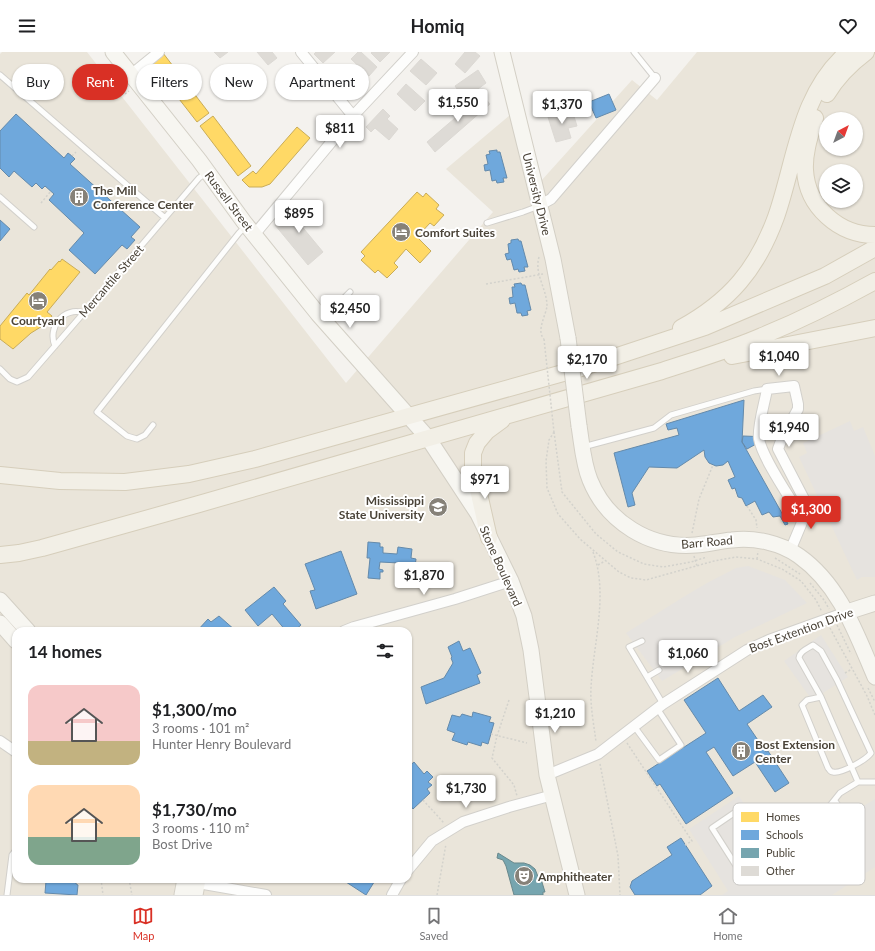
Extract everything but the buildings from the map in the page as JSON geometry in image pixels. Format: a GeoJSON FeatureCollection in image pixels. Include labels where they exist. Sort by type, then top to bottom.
{"type":"FeatureCollection","features":[{"type":"Feature","properties":{"kind":"main road"},"geometry":{"type":"LineString","coordinates":[[625,353],[676,331],[690,323],[715,306],[740,282],[751,267],[769,234],[802,123],[815,93],[832,68],[848,52]]}},
{"type":"Feature","properties":{"kind":"main road"},"geometry":{"type":"LineString","coordinates":[[866,52],[847,68],[838,78],[822,104],[810,132],[805,160],[805,171],[807,183],[812,196],[825,215],[832,222],[854,232],[865,235],[875,235]]}},
{"type":"Feature","properties":{"kind":"main road"},"geometry":{"type":"LineString","coordinates":[[0,475],[45,480],[125,482],[189,474],[255,460],[582,368],[705,327],[825,276],[875,248]]}},
{"type":"Feature","properties":{"kind":"main road"},"geometry":{"type":"LineString","coordinates":[[0,555],[19,553],[68,541],[662,371],[723,351],[762,336],[813,313],[875,281]]}},
{"type":"Feature","properties":{"kind":"main road"},"geometry":{"type":"LineString","coordinates":[[662,371],[875,328]]}},
{"type":"Feature","properties":{"kind":"main road"},"geometry":{"type":"LineString","coordinates":[[490,538],[473,468],[473,453],[477,443],[487,431],[510,414]]}},
{"type":"Feature","properties":{"kind":"street","name":"Russell Street"},"geometry":{"type":"LineString","coordinates":[[113,52],[132,74],[251,230],[318,314],[428,438]]}},
{"type":"Feature","properties":{"kind":"street"},"geometry":{"type":"LineString","coordinates":[[132,74],[159,52]]}},
{"type":"Feature","properties":{"kind":"street"},"geometry":{"type":"LineString","coordinates":[[301,52],[353,116]]}},
{"type":"Feature","properties":{"kind":"street"},"geometry":{"type":"LineString","coordinates":[[251,230],[353,116],[413,52]]}},
{"type":"Feature","properties":{"kind":"street","name":"University Drive"},"geometry":{"type":"LineString","coordinates":[[502,52],[551,247],[568,338]]}},
{"type":"Feature","properties":{"kind":"street"},"geometry":{"type":"LineString","coordinates":[[540,205],[551,199],[655,78]]}},
{"type":"Feature","properties":{"kind":"street","name":"Barr Road"},"geometry":{"type":"LineString","coordinates":[[568,338],[582,447],[590,481],[601,500],[614,516],[632,530],[649,538],[672,545],[692,546],[734,540],[750,540],[771,544],[798,555],[823,577],[835,616],[872,676]]}},
{"type":"Feature","properties":{"kind":"street"},"geometry":{"type":"LineString","coordinates":[[790,551],[803,520],[800,507],[804,499],[778,449],[782,438],[798,409],[798,404],[794,386],[767,389],[758,433],[759,439],[765,454],[794,505],[800,507]]}},
{"type":"Feature","properties":{"kind":"street","name":"Stone Boulevard"},"geometry":{"type":"LineString","coordinates":[[428,438],[478,514],[510,581],[524,616],[531,650],[547,775],[577,895]]}},
{"type":"Feature","properties":{"kind":"street"},"geometry":{"type":"LineString","coordinates":[[765,454],[778,449]]}},
{"type":"Feature","properties":{"kind":"street"},"geometry":{"type":"LineString","coordinates":[[354,627],[455,599],[510,581]]}},
{"type":"Feature","properties":{"kind":"street"},"geometry":{"type":"LineString","coordinates":[[0,600],[24,627]]}},
{"type":"Feature","properties":{"kind":"street","name":"Bost Extention Drive"},"geometry":{"type":"LineString","coordinates":[[547,775],[598,754],[660,706],[747,650],[835,616],[875,603]]}},
{"type":"Feature","properties":{"kind":"street"},"geometry":{"type":"LineString","coordinates":[[0,623],[12,636]]}},
{"type":"Feature","properties":{"kind":"street"},"geometry":{"type":"LineString","coordinates":[[0,741],[12,749]]}},
{"type":"Feature","properties":{"kind":"street"},"geometry":{"type":"LineString","coordinates":[[412,865],[432,841],[463,822],[553,795]]}},
{"type":"Feature","properties":{"kind":"street"},"geometry":{"type":"LineString","coordinates":[[392,895],[399,883]]}},
{"type":"Feature","properties":{"kind":"street"},"geometry":{"type":"LineString","coordinates":[[182,895],[194,884],[266,895]]}},
{"type":"Feature","properties":{"kind":"lane"},"geometry":{"type":"LineString","coordinates":[[634,52],[655,78]]}},
{"type":"Feature","properties":{"kind":"lane"},"geometry":{"type":"LineString","coordinates":[[0,75],[165,218]]}},
{"type":"Feature","properties":{"kind":"lane","name":"Mercantile Street"},"geometry":{"type":"LineString","coordinates":[[0,370],[16,382],[28,377],[199,178],[207,171]]}},
{"type":"Feature","properties":{"kind":"lane"},"geometry":{"type":"LineString","coordinates":[[0,197],[34,227]]}},
{"type":"Feature","properties":{"kind":"lane"},"geometry":{"type":"LineString","coordinates":[[487,223],[540,205]]}},
{"type":"Feature","properties":{"kind":"lane"},"geometry":{"type":"LineString","coordinates":[[153,425],[145,435],[137,439],[127,436],[97,412],[239,233],[251,230]]}},
{"type":"Feature","properties":{"kind":"lane"},"geometry":{"type":"LineString","coordinates":[[318,314],[339,303],[350,292]]}},
{"type":"Feature","properties":{"kind":"lane"},"geometry":{"type":"LineString","coordinates":[[55,346],[52,334],[54,327],[61,318],[70,312],[77,311],[84,313]]}},
{"type":"Feature","properties":{"kind":"lane"},"geometry":{"type":"LineString","coordinates":[[582,447],[654,428],[671,415],[754,391],[767,389]]}},
{"type":"Feature","properties":{"kind":"lane"},"geometry":{"type":"LineString","coordinates":[[634,726],[659,760],[681,745],[660,706],[647,677],[629,647],[642,641]]}},
{"type":"Feature","properties":{"kind":"lane"},"geometry":{"type":"LineString","coordinates":[[821,697],[807,700],[802,705],[828,768],[834,773],[852,766],[867,758],[870,753],[838,680],[821,651],[813,645],[803,651],[799,658],[821,697],[852,766],[858,782]]}},
{"type":"Feature","properties":{"kind":"lane"},"geometry":{"type":"LineString","coordinates":[[647,677],[659,670]]}},
{"type":"Feature","properties":{"kind":"lane"},"geometry":{"type":"LineString","coordinates":[[835,801],[840,793],[858,782],[875,782]]}},
{"type":"Feature","properties":{"kind":"lane"},"geometry":{"type":"LineString","coordinates":[[733,814],[712,828],[733,861]]}},
{"type":"Feature","properties":{"kind":"lane"},"geometry":{"type":"LineString","coordinates":[[7,895],[12,854]]}},
{"type":"Feature","properties":{"kind":"path"},"geometry":{"type":"LineString","coordinates":[[72,156],[76,152]]}},
{"type":"Feature","properties":{"kind":"path"},"geometry":{"type":"LineString","coordinates":[[41,203],[51,191]]}},
{"type":"Feature","properties":{"kind":"path"},"geometry":{"type":"LineString","coordinates":[[551,247],[545,249],[539,257],[537,264],[547,307],[541,331],[544,339],[562,492],[596,534],[618,552],[644,564],[663,567],[710,556]]}},
{"type":"Feature","properties":{"kind":"path"},"geometry":{"type":"LineString","coordinates":[[486,284],[547,273]]}},
{"type":"Feature","properties":{"kind":"path"},"geometry":{"type":"LineString","coordinates":[[554,432],[549,440],[546,461],[547,488],[558,514],[592,550],[619,572],[631,578],[646,580],[714,561],[736,557],[757,560],[782,569],[801,581],[816,600],[835,616],[852,669],[875,715]]}},
{"type":"Feature","properties":{"kind":"path"},"geometry":{"type":"LineString","coordinates":[[697,566],[692,546],[692,532],[699,499],[713,465]]}},
{"type":"Feature","properties":{"kind":"path"},"geometry":{"type":"LineString","coordinates":[[592,550],[598,565],[599,607],[591,688],[598,754],[618,856],[620,895]]}},
{"type":"Feature","properties":{"kind":"path"},"geometry":{"type":"LineString","coordinates":[[754,550],[758,552]]}},
{"type":"Feature","properties":{"kind":"path"},"geometry":{"type":"LineString","coordinates":[[772,556],[804,576]]}},
{"type":"Feature","properties":{"kind":"path"},"geometry":{"type":"LineString","coordinates":[[598,565],[606,561]]}},
{"type":"Feature","properties":{"kind":"path"},"geometry":{"type":"LineString","coordinates":[[809,582],[835,616],[852,654]]}},
{"type":"Feature","properties":{"kind":"path"},"geometry":{"type":"LineString","coordinates":[[845,673],[852,669]]}},
{"type":"Feature","properties":{"kind":"path"},"geometry":{"type":"LineString","coordinates":[[872,676],[875,702]]}},
{"type":"Feature","properties":{"kind":"path"},"geometry":{"type":"LineString","coordinates":[[509,700],[497,736],[492,758],[514,785],[519,804]]}},
{"type":"Feature","properties":{"kind":"path"},"geometry":{"type":"LineString","coordinates":[[491,734],[527,743]]}},
{"type":"Feature","properties":{"kind":"path"},"geometry":{"type":"LineString","coordinates":[[627,743],[692,841],[685,845]]}},
{"type":"Feature","properties":{"kind":"path"},"geometry":{"type":"LineString","coordinates":[[102,883],[103,895]]}},
{"type":"Feature","properties":{"kind":"path"},"geometry":{"type":"LineString","coordinates":[[130,883],[132,895]]}},
{"type":"Feature","properties":{"kind":"shaded area","name":"Mississippi State University"},"geometry":{"type":"Polygon","coordinates":[[[2,52],[87,52],[96,64],[72,64],[72,100],[125,100],[346,383],[493,212],[446,169],[523,104],[541,181],[632,80],[657,100],[697,52],[875,52],[875,895],[0,895],[0,54],[2,52]]]}},
{"type":"Feature","properties":{"kind":"shaded area"},"geometry":{"type":"Polygon","coordinates":[[[850,421],[854,431],[863,427],[875,456],[875,577],[862,577],[857,580],[799,457],[807,453],[803,443],[850,421]]]}},
{"type":"Feature","properties":{"kind":"shaded area"},"geometry":{"type":"Polygon","coordinates":[[[748,566],[785,580],[807,603],[735,637],[662,681],[626,633],[707,583],[736,568],[748,566]]]}},
{"type":"Feature","properties":{"kind":"shaded area"},"geometry":{"type":"Polygon","coordinates":[[[821,635],[848,677],[812,700],[784,661],[821,635]]]}},
{"type":"Feature","properties":{"kind":"shaded area"},"geometry":{"type":"Polygon","coordinates":[[[739,796],[744,803],[733,803],[733,885],[847,885],[832,895],[722,895],[728,891],[689,829],[739,796]]]}},
{"type":"Feature","properties":{"kind":"shaded area"},"geometry":{"type":"Polygon","coordinates":[[[875,799],[875,867],[865,874],[865,805],[875,799]]]}},
{"type":"Feature","properties":{"kind":"place","name":"The Mill Conference Center"},"geometry":{"type":"Point","coordinates":[79,197]}},
{"type":"Feature","properties":{"kind":"place","name":"Comfort Suites"},"geometry":{"type":"Point","coordinates":[401,232]}},
{"type":"Feature","properties":{"kind":"place","name":"Courtyard"},"geometry":{"type":"Point","coordinates":[38,301]}},
{"type":"Feature","properties":{"kind":"place","name":"Mississippi State University"},"geometry":{"type":"Point","coordinates":[438,507]}},
{"type":"Feature","properties":{"kind":"place","name":"Bost Extension Center"},"geometry":{"type":"Point","coordinates":[741,751]}},
{"type":"Feature","properties":{"kind":"place","name":"Amphitheater"},"geometry":{"type":"Point","coordinates":[524,876]}}]}
